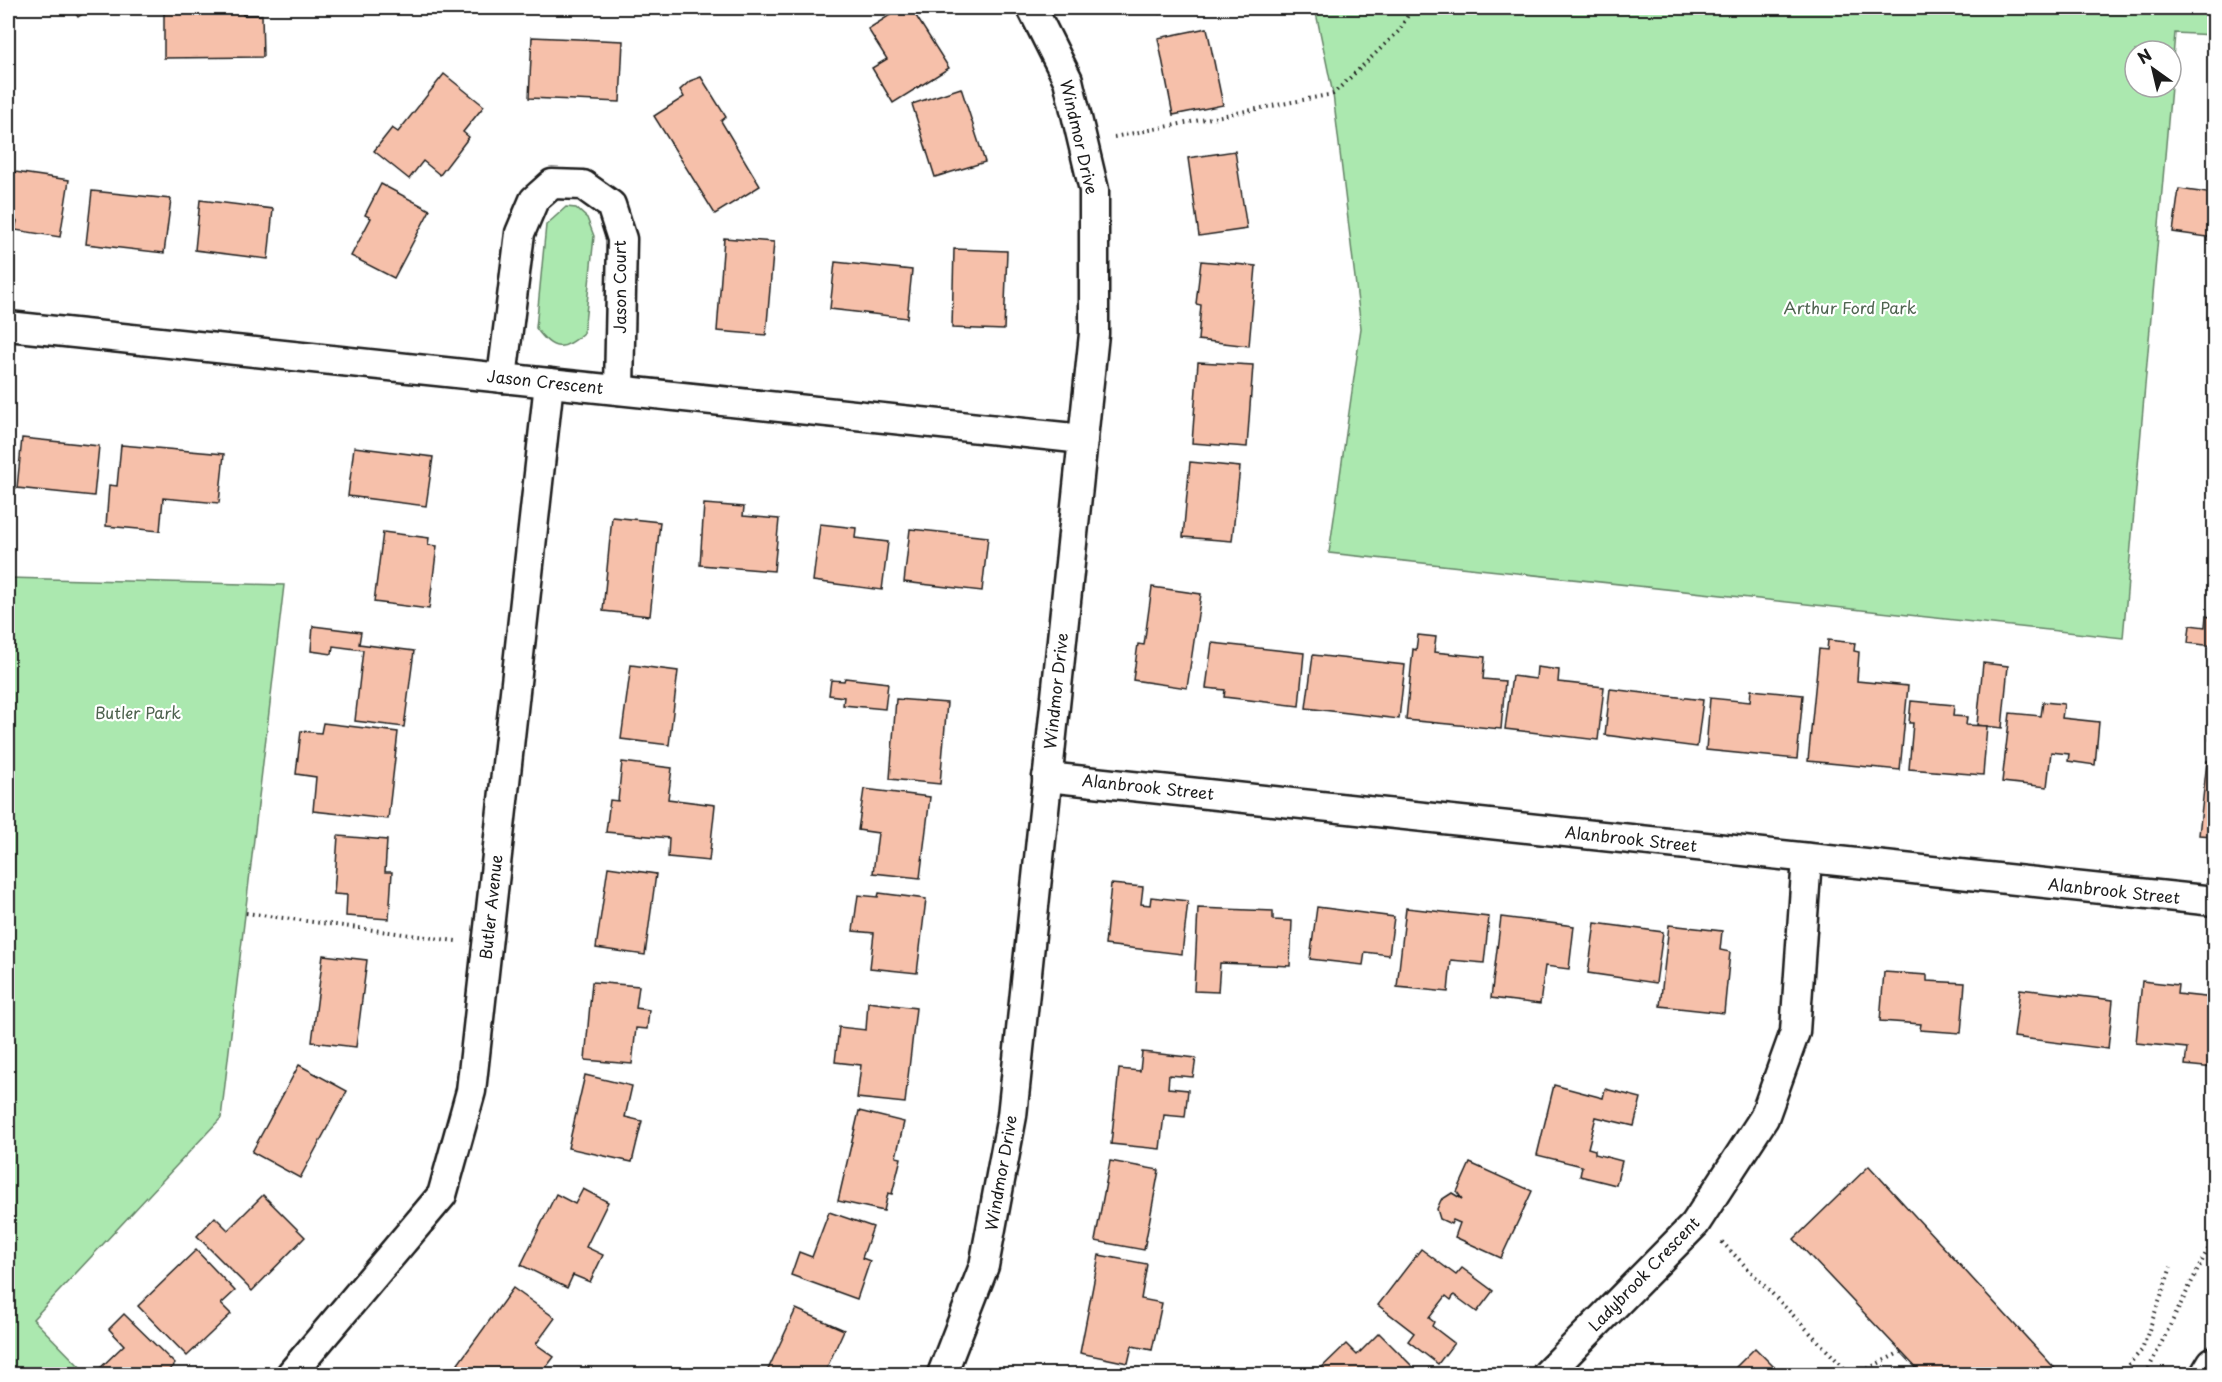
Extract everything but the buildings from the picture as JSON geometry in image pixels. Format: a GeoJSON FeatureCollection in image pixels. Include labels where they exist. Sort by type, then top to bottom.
{"type":"FeatureCollection","features":[{"type":"Feature","properties":{"kind":"street","name":"Windmor Drive"},"geometry":{"type":"LineString","coordinates":[[942,1374],[984,1266],[1012,1116],[1094,334],[1094,190],[1068,80],[1032,8]]}},
{"type":"Feature","properties":{"kind":"street","name":"Jason Court"},"geometry":{"type":"LineString","coordinates":[[502,378],[520,233],[534,200],[552,184],[583,185],[611,205],[622,239],[619,390]]}},
{"type":"Feature","properties":{"kind":"street","name":"Jason Crescent"},"geometry":{"type":"LineString","coordinates":[[8,326],[1083,439]]}},
{"type":"Feature","properties":{"kind":"street","name":"Butler Avenue"},"geometry":{"type":"LineString","coordinates":[[291,1374],[442,1195],[471,1091],[549,383]]}},
{"type":"Feature","properties":{"kind":"street","name":"Alanbrook Street"},"geometry":{"type":"LineString","coordinates":[[1047,777],[2214,901]]}},
{"type":"Feature","properties":{"kind":"street","name":"Ladybrook Crescent"},"geometry":{"type":"LineString","coordinates":[[1547,1374],[1695,1224],[1764,1118],[1795,1032],[1807,858]]}},
{"type":"Feature","properties":{"kind":"street"},"geometry":{"type":"LineString","coordinates":[[2208,1374],[2214,1364]]}},
{"type":"Feature","properties":{"kind":"path"},"geometry":{"type":"LineString","coordinates":[[1107,139],[1333,94],[1399,31],[1412,8]]}},
{"type":"Feature","properties":{"kind":"path"},"geometry":{"type":"LineString","coordinates":[[246,913],[487,945]]}},
{"type":"Feature","properties":{"kind":"path"},"geometry":{"type":"LineString","coordinates":[[1715,1235],[1850,1374]]}},
{"type":"Feature","properties":{"kind":"path"},"geometry":{"type":"LineString","coordinates":[[2146,1374],[2214,1237]]}},
{"type":"Feature","properties":{"kind":"path"},"geometry":{"type":"LineString","coordinates":[[2120,1374],[2142,1350],[2170,1267]]}},
{"type":"Feature","properties":{"kind":"path"},"geometry":{"type":"LineString","coordinates":[[1857,1374],[1900,1352]]}},
{"type":"Feature","properties":{"kind":"green space","name":"Arthur Ford Park"},"geometry":{"type":"Polygon","coordinates":[[[1315,8],[2214,8],[2214,35],[2175,33],[2175,39],[2123,39],[2123,99],[2170,99],[2123,638],[1329,553],[1361,328],[1333,94],[1315,8]]]}},
{"type":"Feature","properties":{"kind":"green space"},"geometry":{"type":"Polygon","coordinates":[[[566,207],[576,208],[587,218],[594,236],[584,333],[564,346],[558,346],[547,341],[536,328],[546,225],[566,207]]]}},
{"type":"Feature","properties":{"kind":"green space","name":"Butler Park"},"geometry":{"type":"Polygon","coordinates":[[[8,578],[284,585],[221,1118],[33,1319],[87,1374],[8,1374],[8,578]]]}}]}
